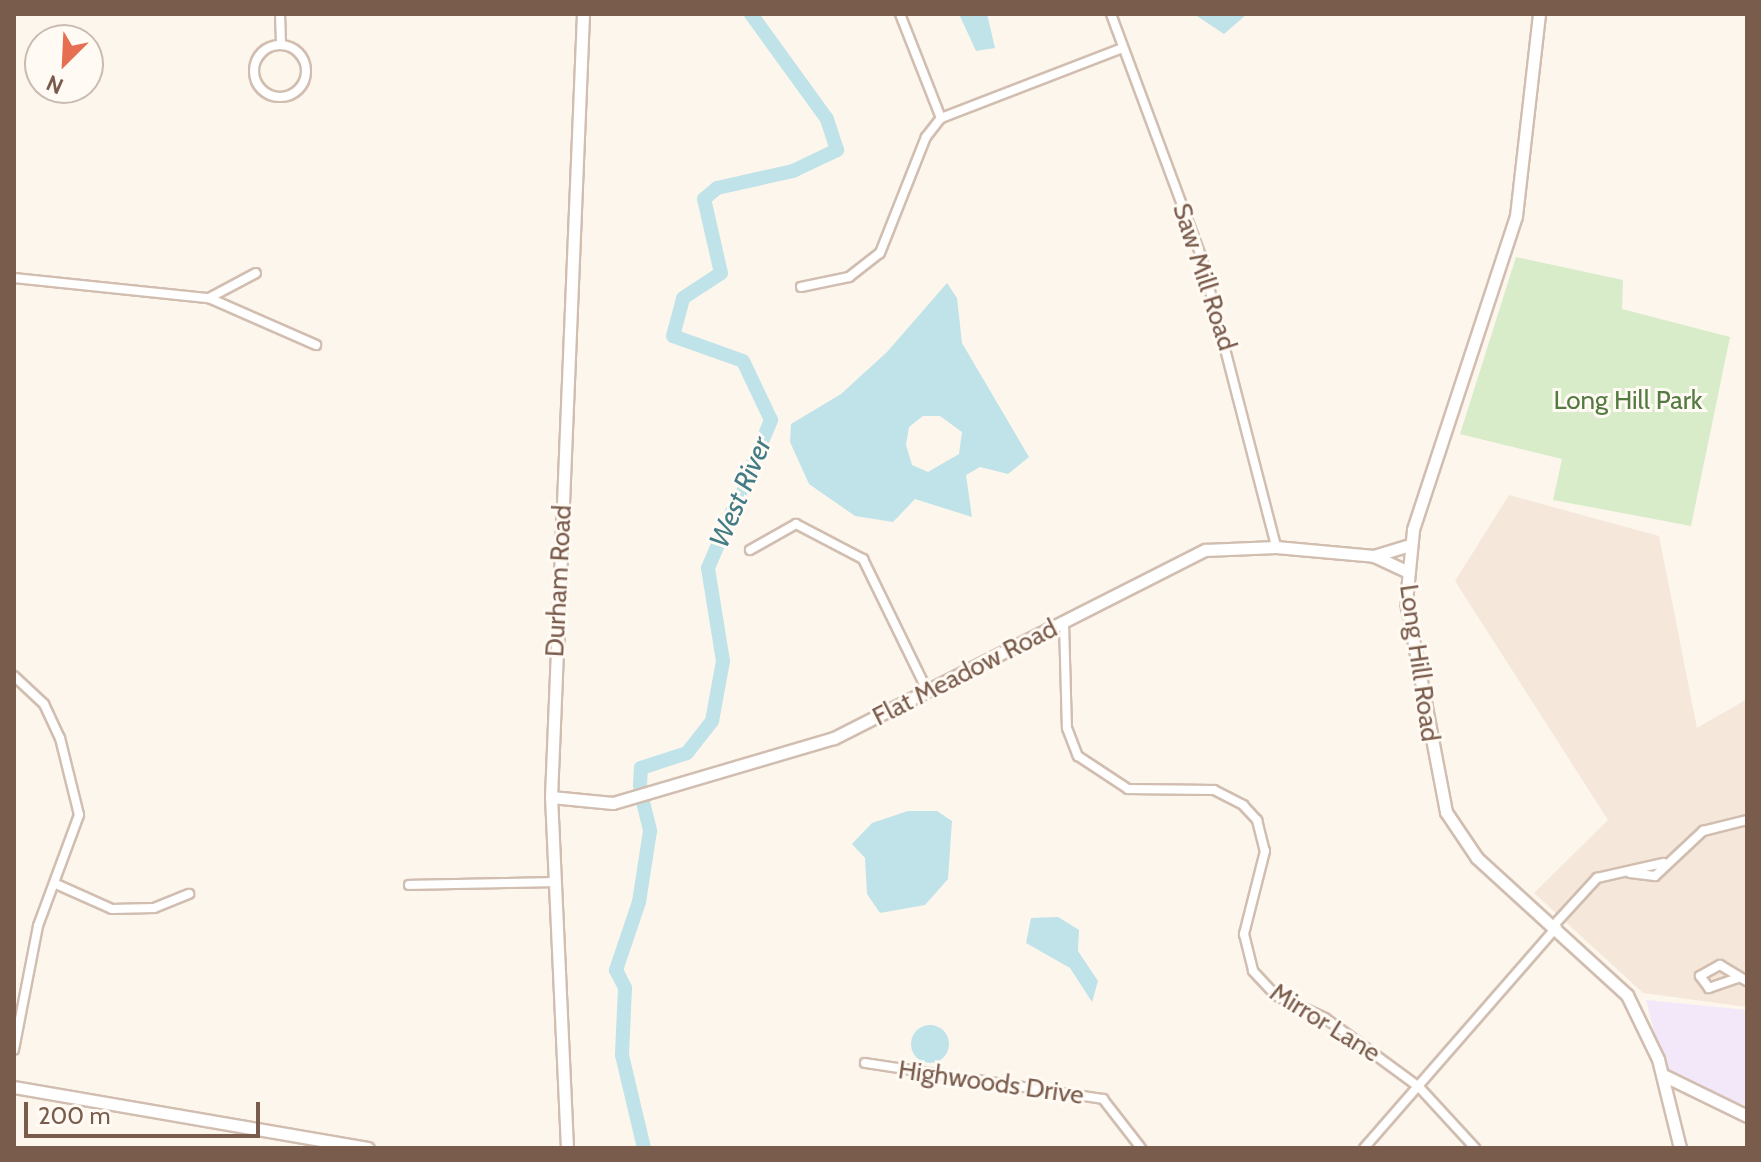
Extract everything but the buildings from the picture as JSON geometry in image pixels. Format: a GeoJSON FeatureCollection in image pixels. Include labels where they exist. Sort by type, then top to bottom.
{"type":"FeatureCollection","features":[{"type":"Feature","properties":{"kind":"street"},"geometry":{"type":"LineString","coordinates":[[280,14],[281,45]]}},
{"type":"Feature","properties":{"kind":"street","name":"Durham Road"},"geometry":{"type":"LineString","coordinates":[[567,1148],[551,797],[583,14]]}},
{"type":"Feature","properties":{"kind":"street"},"geometry":{"type":"LineString","coordinates":[[900,14],[941,118]]}},
{"type":"Feature","properties":{"kind":"street","name":"Saw Mill Road"},"geometry":{"type":"LineString","coordinates":[[1111,14],[1201,256],[1276,547]]}},
{"type":"Feature","properties":{"kind":"street","name":"Long Hill Road"},"geometry":{"type":"LineString","coordinates":[[1539,14],[1509,247],[1409,545],[1406,571],[1446,812],[1477,858],[1627,995],[1663,1075],[1680,1148]]}},
{"type":"Feature","properties":{"kind":"street"},"geometry":{"type":"LineString","coordinates":[[281,45],[300,54],[306,74],[296,92],[276,97],[258,86],[254,70],[265,50],[281,45]]}},
{"type":"Feature","properties":{"kind":"street"},"geometry":{"type":"LineString","coordinates":[[801,287],[849,277],[880,253],[926,137],[941,118],[1122,48]]}},
{"type":"Feature","properties":{"kind":"street"},"geometry":{"type":"LineString","coordinates":[[209,298],[256,273]]}},
{"type":"Feature","properties":{"kind":"street"},"geometry":{"type":"LineString","coordinates":[[14,278],[209,298],[316,345]]}},
{"type":"Feature","properties":{"kind":"street"},"geometry":{"type":"LineString","coordinates":[[750,550],[796,524],[863,559],[927,690]]}},
{"type":"Feature","properties":{"kind":"street","name":"Flat Meadow Road"},"geometry":{"type":"LineString","coordinates":[[1374,556],[1409,545]]}},
{"type":"Feature","properties":{"kind":"street","name":"Flat Meadow Road"},"geometry":{"type":"LineString","coordinates":[[551,797],[625,799],[834,738],[1205,550],[1276,547],[1374,556],[1406,571]]}},
{"type":"Feature","properties":{"kind":"street","name":"Mirror Lane"},"geometry":{"type":"LineString","coordinates":[[1064,623],[1067,728],[1078,756],[1128,789],[1214,790],[1243,805],[1257,820],[1265,851],[1244,934],[1253,971],[1275,995],[1325,1018],[1419,1087],[1475,1148]]}},
{"type":"Feature","properties":{"kind":"street"},"geometry":{"type":"LineString","coordinates":[[14,676],[44,704],[77,784],[79,815],[38,926],[14,1050]]}},
{"type":"Feature","properties":{"kind":"street"},"geometry":{"type":"LineString","coordinates":[[1364,1148],[1597,878],[1630,873],[1663,863],[1703,831],[1747,820]]}},
{"type":"Feature","properties":{"kind":"street"},"geometry":{"type":"LineString","coordinates":[[409,885],[554,882]]}},
{"type":"Feature","properties":{"kind":"street"},"geometry":{"type":"LineString","coordinates":[[56,884],[112,909],[154,908],[189,894]]}},
{"type":"Feature","properties":{"kind":"street","name":"Highwoods Drive"},"geometry":{"type":"LineString","coordinates":[[865,1063],[1103,1099],[1141,1148]]}},
{"type":"Feature","properties":{"kind":"street"},"geometry":{"type":"LineString","coordinates":[[1663,1075],[1747,1116]]}},
{"type":"Feature","properties":{"kind":"street"},"geometry":{"type":"LineString","coordinates":[[14,1087],[368,1148]]}},
{"type":"Feature","properties":{"kind":"shaded area"},"geometry":{"type":"Polygon","coordinates":[[[1509,495],[1659,536],[1697,728],[1747,699],[1747,1007],[1643,993],[1534,893],[1608,820],[1455,581],[1509,495]]]}},
{"type":"Feature","properties":{"kind":"shaded area"},"geometry":{"type":"Polygon","coordinates":[[[1646,1000],[1747,1010],[1747,1106],[1666,1078],[1646,1000]]]}},
{"type":"Feature","properties":{"kind":"green space","name":"Long Hill Park"},"geometry":{"type":"Polygon","coordinates":[[[1516,257],[1623,280],[1622,309],[1730,337],[1691,526],[1553,500],[1562,459],[1460,434],[1516,257]]]}},
{"type":"Feature","properties":{"kind":"water"},"geometry":{"type":"Polygon","coordinates":[[[959,14],[987,14],[995,48],[976,51],[959,14]]]}},
{"type":"Feature","properties":{"kind":"water"},"geometry":{"type":"Polygon","coordinates":[[[1194,14],[1247,14],[1224,34],[1194,14]]]}},
{"type":"Feature","properties":{"kind":"water"},"geometry":{"type":"Polygon","coordinates":[[[947,283],[957,298],[962,343],[1029,457],[1008,474],[980,467],[966,475],[972,517],[915,499],[893,522],[855,516],[809,484],[790,442],[791,424],[841,394],[887,352],[947,283]],[[923,416],[909,427],[906,445],[912,465],[928,472],[959,454],[962,432],[940,416],[923,416]]]}},
{"type":"Feature","properties":{"kind":"water"},"geometry":{"type":"Polygon","coordinates":[[[908,811],[937,811],[952,821],[948,879],[925,905],[880,913],[867,894],[865,858],[852,844],[872,823],[908,811]]]}},
{"type":"Feature","properties":{"kind":"water"},"geometry":{"type":"Polygon","coordinates":[[[1058,917],[1079,930],[1078,951],[1098,981],[1092,1002],[1070,968],[1026,943],[1031,918],[1058,917]]]}},
{"type":"Feature","properties":{"kind":"water"},"geometry":{"type":"Polygon","coordinates":[[[930,1025],[944,1030],[949,1044],[944,1058],[930,1063],[916,1058],[911,1044],[916,1030],[930,1025]]]}},
{"type":"Feature","properties":{"kind":"waterway","name":"West River"},"geometry":{"type":"LineString","coordinates":[[640,786],[641,768],[687,753],[712,721],[723,661],[708,568],[771,420],[743,361],[673,336],[683,298],[721,273],[704,199],[717,188],[793,171],[837,150],[827,119],[751,14]]}},
{"type":"Feature","properties":{"kind":"waterway","name":"West River"},"geometry":{"type":"LineString","coordinates":[[643,802],[650,831],[639,902],[616,970],[625,988],[622,1055],[644,1148]]}}]}
